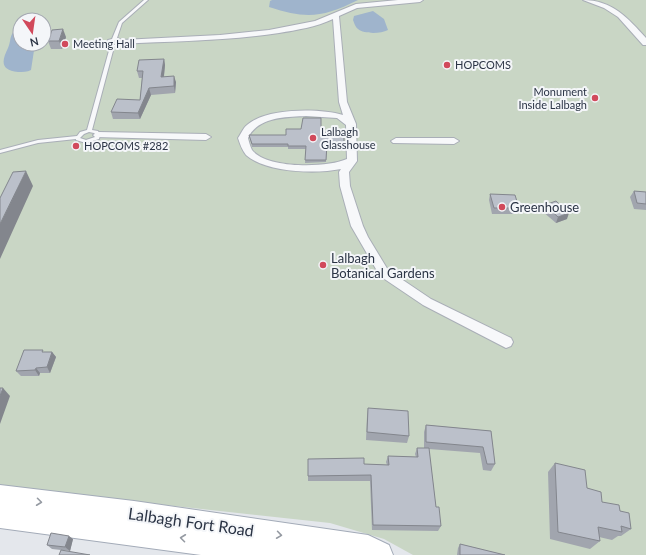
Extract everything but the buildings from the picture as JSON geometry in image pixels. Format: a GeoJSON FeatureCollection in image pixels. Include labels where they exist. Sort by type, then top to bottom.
{"type":"FeatureCollection","features":[{"type":"Feature","properties":{"kind":"main road","name":"Lalbagh Fort Road"},"geometry":{"type":"LineString","coordinates":[[0,498],[134,514],[333,542],[368,549],[379,555]]}},
{"type":"Feature","properties":{"kind":"main road","name":"Lalbagh Fort Road"},"geometry":{"type":"LineString","coordinates":[[0,515],[207,548],[304,555]]}},
{"type":"Feature","properties":{"kind":"street"},"geometry":{"type":"LineString","coordinates":[[122,42],[263,33],[318,23],[336,17],[346,10],[356,6],[420,0]]}},
{"type":"Feature","properties":{"kind":"street"},"geometry":{"type":"LineString","coordinates":[[586,0],[615,10],[646,43]]}},
{"type":"Feature","properties":{"kind":"street"},"geometry":{"type":"LineString","coordinates":[[336,17],[343,102],[351,124],[352,161],[344,172],[345,186],[363,238],[384,273],[427,302],[506,342]]}},
{"type":"Feature","properties":{"kind":"street"},"geometry":{"type":"LineString","coordinates":[[351,124],[338,116],[311,114],[283,115],[265,119],[249,127],[243,138],[245,145],[256,157],[264,161],[281,165],[302,169],[330,168],[341,166],[352,161]]}},
{"type":"Feature","properties":{"kind":"street"},"geometry":{"type":"LineString","coordinates":[[98,135],[206,137]]}},
{"type":"Feature","properties":{"kind":"street"},"geometry":{"type":"LineString","coordinates":[[396,141],[454,141]]}},
{"type":"Feature","properties":{"kind":"lane"},"geometry":{"type":"LineString","coordinates":[[114,40],[120,23],[146,0]]}},
{"type":"Feature","properties":{"kind":"lane"},"geometry":{"type":"LineString","coordinates":[[114,40],[119,40],[122,42],[119,45],[112,46],[106,44],[114,40]]}},
{"type":"Feature","properties":{"kind":"lane"},"geometry":{"type":"LineString","coordinates":[[89,131],[112,46]]}},
{"type":"Feature","properties":{"kind":"lane"},"geometry":{"type":"LineString","coordinates":[[0,152],[29,142],[50,138],[78,137],[82,133],[89,131],[96,132],[98,135],[94,140],[86,142],[80,141],[78,137]]}},
{"type":"Feature","properties":{"kind":"green space","name":"Lalbagh Botanical Gardens"},"geometry":{"type":"Polygon","coordinates":[[[0,0],[646,0],[646,555],[413,555],[384,539],[330,523],[0,487],[0,0]]]}},
{"type":"Feature","properties":{"kind":"water"},"geometry":{"type":"Polygon","coordinates":[[[358,0],[324,13],[304,15],[293,14],[269,7],[270,1],[358,0]]]}},
{"type":"Feature","properties":{"kind":"water"},"geometry":{"type":"Polygon","coordinates":[[[373,11],[384,19],[388,30],[368,33],[361,31],[356,27],[353,20],[354,16],[373,11]]]}},
{"type":"Feature","properties":{"kind":"water"},"geometry":{"type":"Polygon","coordinates":[[[12,34],[12,52],[34,52],[31,70],[26,72],[12,71],[4,64],[4,57],[12,34]]]}},
{"type":"Feature","properties":{"kind":"place","name":"Meeting Hall"},"geometry":{"type":"Point","coordinates":[65,44]}},
{"type":"Feature","properties":{"kind":"place","name":"HOPCOMS"},"geometry":{"type":"Point","coordinates":[447,65]}},
{"type":"Feature","properties":{"kind":"place","name":"Monument Inside Lalbagh"},"geometry":{"type":"Point","coordinates":[595,98]}},
{"type":"Feature","properties":{"kind":"place","name":"Lalbagh Glasshouse"},"geometry":{"type":"Point","coordinates":[313,138]}},
{"type":"Feature","properties":{"kind":"place","name":"HOPCOMS #282"},"geometry":{"type":"Point","coordinates":[76,146]}},
{"type":"Feature","properties":{"kind":"place","name":"Greenhouse"},"geometry":{"type":"Point","coordinates":[502,207]}},
{"type":"Feature","properties":{"kind":"place","name":"Lalbagh Botanical Gardens"},"geometry":{"type":"Point","coordinates":[323,265]}}]}
